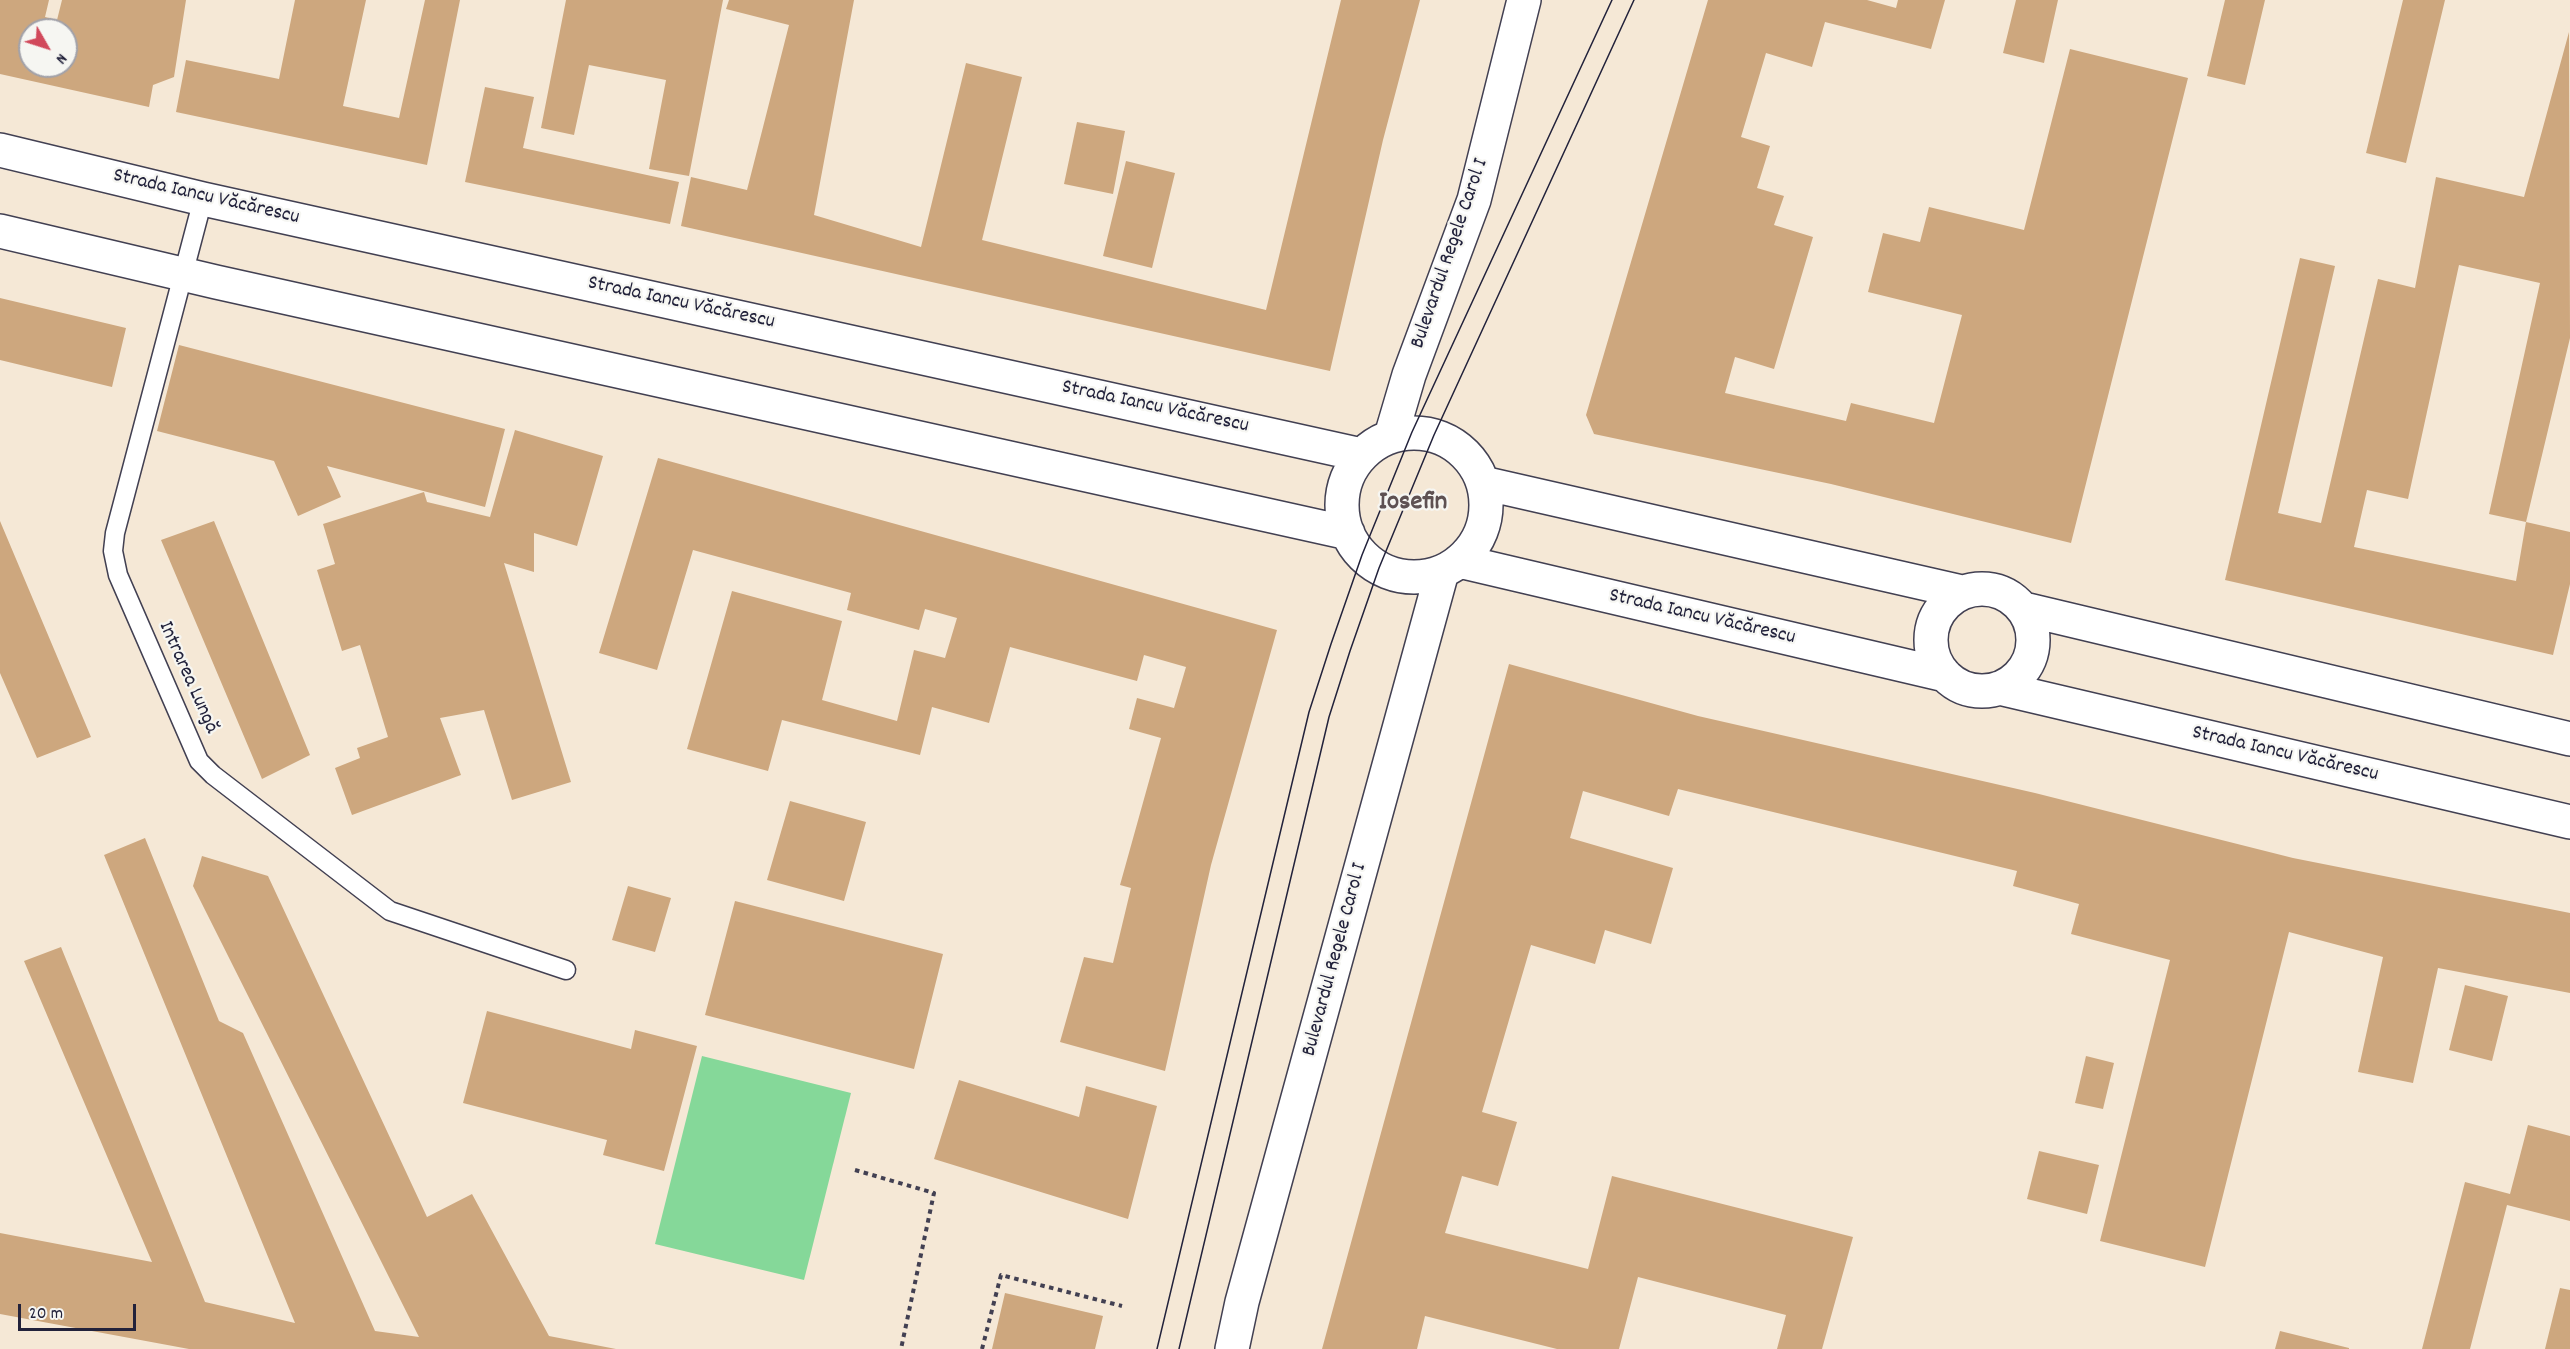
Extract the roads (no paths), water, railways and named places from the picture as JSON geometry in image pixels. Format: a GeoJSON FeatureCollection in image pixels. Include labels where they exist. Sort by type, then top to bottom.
{"type":"FeatureCollection","features":[{"type":"Feature","properties":{"kind":"street","name":"Bulevardul Regele Carol I"},"geometry":{"type":"LineString","coordinates":[[1391,436],[1409,375],[1474,200],[1524,0]]}},
{"type":"Feature","properties":{"kind":"street","name":"Strada Iancu Văcărescu"},"geometry":{"type":"LineString","coordinates":[[0,150],[203,199],[1362,455]]}},
{"type":"Feature","properties":{"kind":"street"},"geometry":{"type":"LineString","coordinates":[[0,231],[183,274],[1348,533]]}},
{"type":"Feature","properties":{"kind":"street"},"geometry":{"type":"LineString","coordinates":[[1412,432],[1434,435],[1451,442],[1465,453],[1476,467],[1483,483],[1486,504],[1483,526],[1474,546],[1451,566],[1421,577],[1399,575],[1379,568],[1362,555],[1348,533],[1342,513],[1344,492],[1350,472],[1362,455],[1391,436],[1412,432]]}},
{"type":"Feature","properties":{"kind":"street"},"geometry":{"type":"LineString","coordinates":[[1483,483],[1962,592]]}},
{"type":"Feature","properties":{"kind":"street","name":"Bulevardul Regele Carol I"},"geometry":{"type":"LineString","coordinates":[[1232,1349],[1242,1302],[1451,566]]}},
{"type":"Feature","properties":{"kind":"street","name":"Strada Iancu Văcărescu"},"geometry":{"type":"LineString","coordinates":[[1451,566],[1945,675]]}},
{"type":"Feature","properties":{"kind":"street"},"geometry":{"type":"LineString","coordinates":[[1979,588],[1996,590],[2012,597],[2024,609],[2032,626],[2033,645],[2028,663],[2016,678],[1999,688],[1984,691],[1970,690],[1956,684],[1945,675],[1934,658],[1931,639],[1935,619],[1946,603],[1962,592],[1979,588]]}},
{"type":"Feature","properties":{"kind":"street"},"geometry":{"type":"LineString","coordinates":[[2024,609],[2570,739]]}},
{"type":"Feature","properties":{"kind":"street","name":"Strada Iancu Văcărescu"},"geometry":{"type":"LineString","coordinates":[[1999,688],[2570,822]]}},
{"type":"Feature","properties":{"kind":"lane","name":"Intrarea Lungă"},"geometry":{"type":"LineString","coordinates":[[203,199],[115,533],[113,551],[118,575],[199,761],[213,775],[390,911],[566,970]]}},
{"type":"Feature","properties":{"kind":"tram line"},"geometry":{"type":"LineString","coordinates":[[1157,1349],[1309,712],[1331,644],[1362,555],[1412,432],[1612,0]]}},
{"type":"Feature","properties":{"kind":"tram line"},"geometry":{"type":"LineString","coordinates":[[1179,1349],[1329,717],[1350,651],[1379,568],[1434,435],[1634,0]]}},
{"type":"Feature","properties":{"kind":"district","name":"Iosefin"},"geometry":{"type":"Point","coordinates":[1413,504]}}]}
